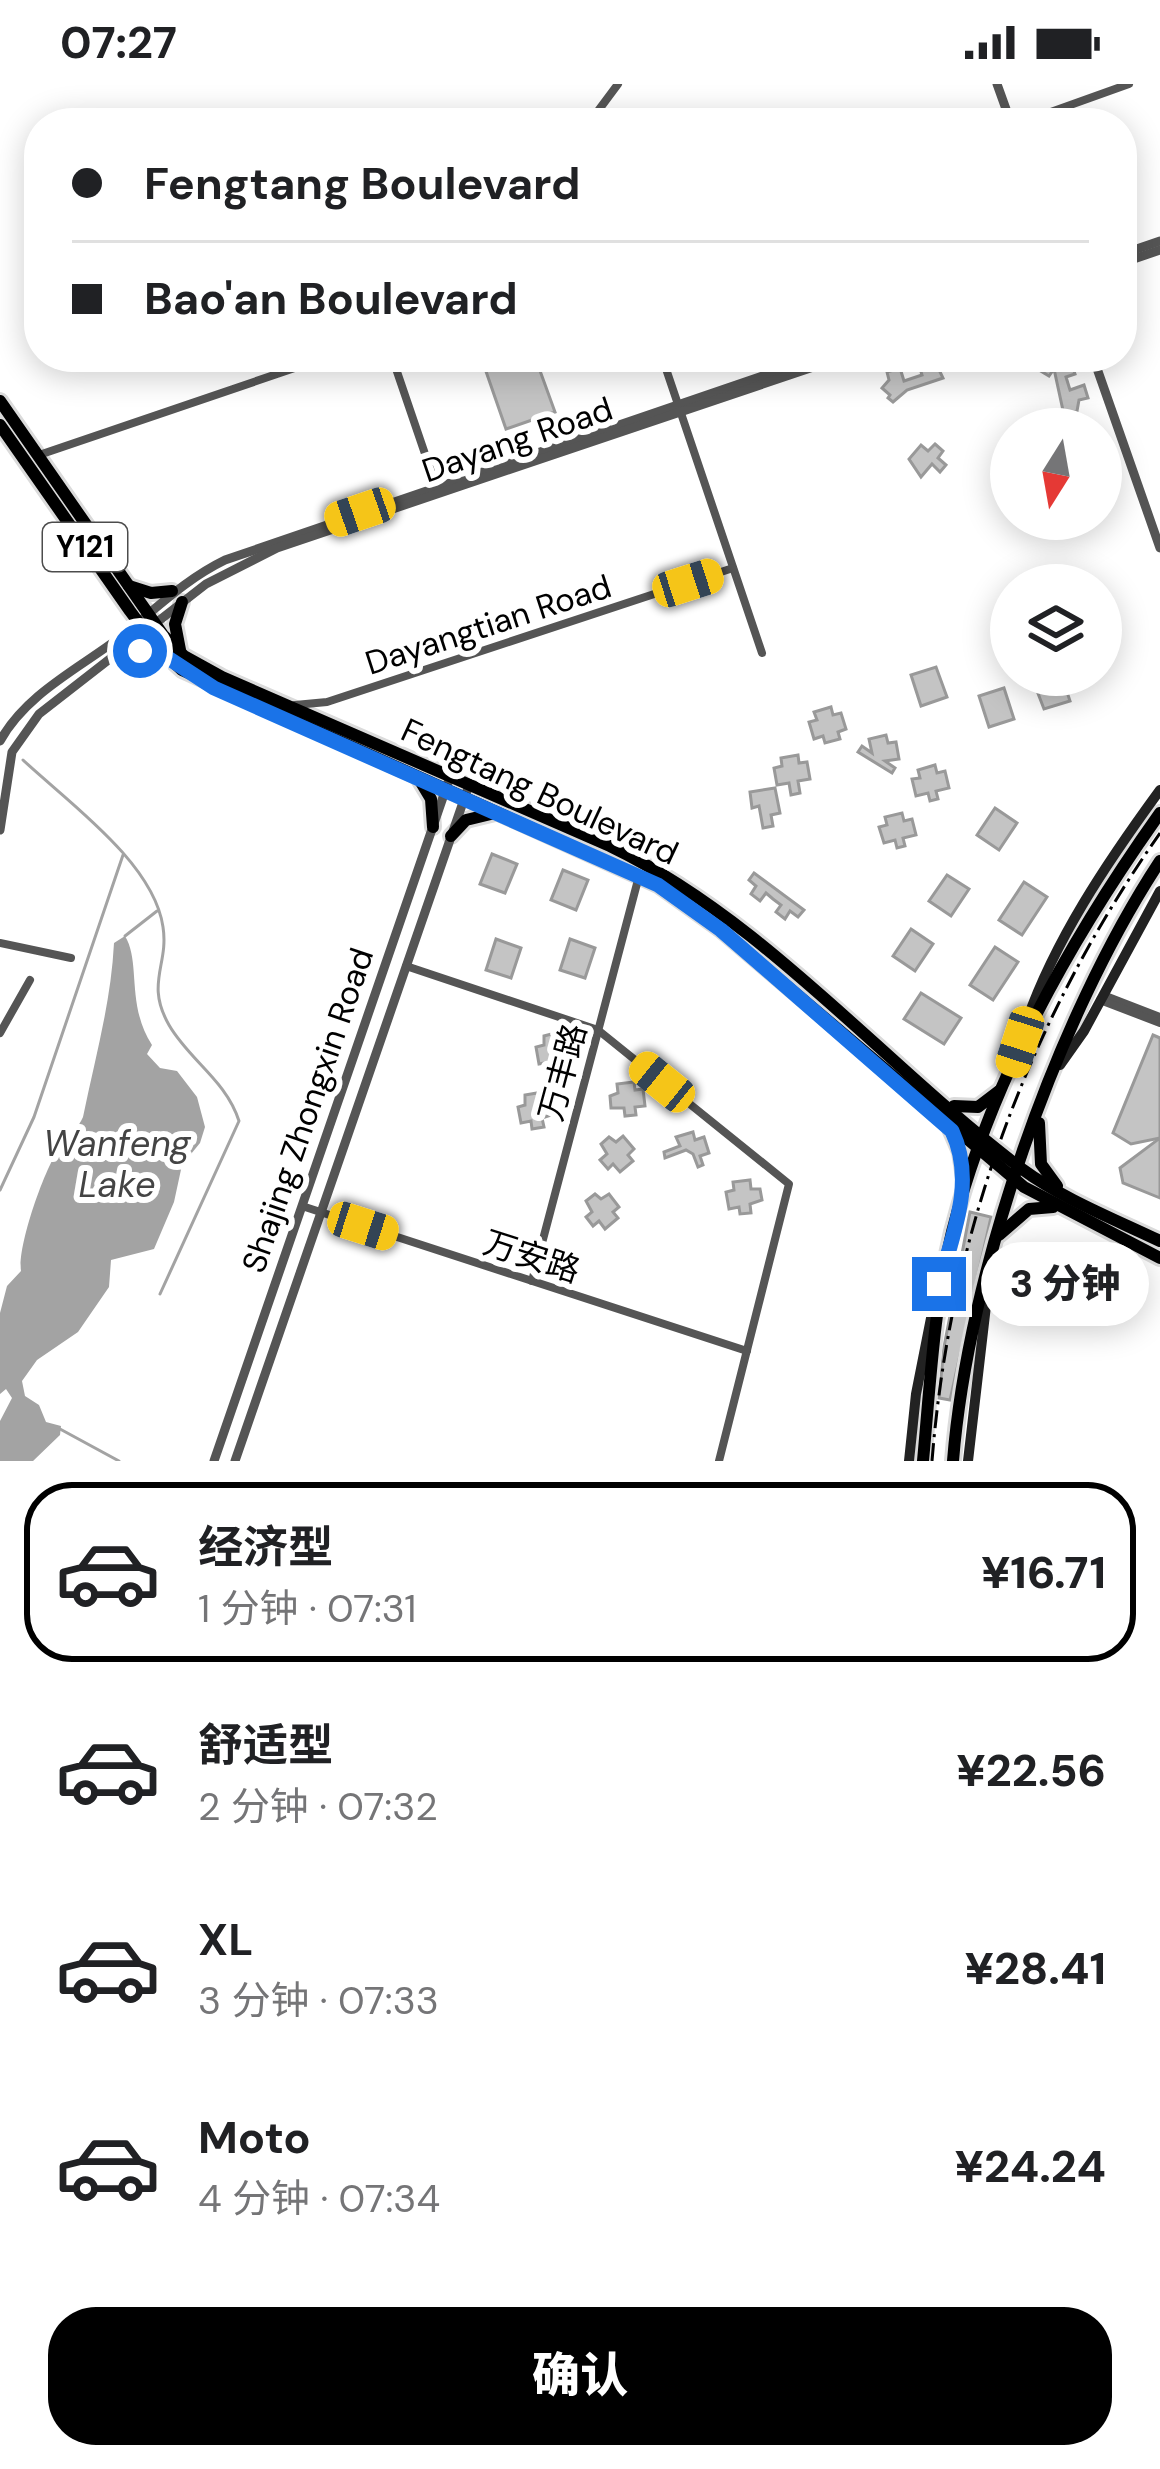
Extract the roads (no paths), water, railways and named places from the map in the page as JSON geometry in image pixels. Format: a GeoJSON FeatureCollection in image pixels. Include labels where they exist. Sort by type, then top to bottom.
{"type":"FeatureCollection","features":[{"type":"Feature","properties":{"kind":"main road","name":"Fengtang Boulevard"},"geometry":{"type":"LineString","coordinates":[[0,401],[128,585],[146,623],[184,656],[448,783],[624,853],[676,883],[944,1102],[982,1144]]}},
{"type":"Feature","properties":{"kind":"main road","name":"Fengtang Boulevard"},"geometry":{"type":"LineString","coordinates":[[0,425],[168,658],[204,683],[413,775],[448,783]]}},
{"type":"Feature","properties":{"kind":"main road"},"geometry":{"type":"LineString","coordinates":[[128,585],[177,597],[175,631],[184,656]]}},
{"type":"Feature","properties":{"kind":"main road"},"geometry":{"type":"LineString","coordinates":[[116,655],[140,651],[168,658]]}},
{"type":"Feature","properties":{"kind":"main road"},"geometry":{"type":"LineString","coordinates":[[413,775],[430,797],[433,827]]}},
{"type":"Feature","properties":{"kind":"main road"},"geometry":{"type":"LineString","coordinates":[[909,1461],[925,1335],[963,1196],[1034,1002],[1114,856],[1160,790]]}},
{"type":"Feature","properties":{"kind":"main road","name":"Fengtang Boulevard"},"geometry":{"type":"LineString","coordinates":[[467,791],[508,816],[639,874],[721,930],[942,1118],[1094,1226],[1160,1258]]}},
{"type":"Feature","properties":{"kind":"main road"},"geometry":{"type":"LineString","coordinates":[[1012,1066],[1097,907],[1160,813]]}},
{"type":"Feature","properties":{"kind":"main road"},"geometry":{"type":"LineString","coordinates":[[451,836],[475,816],[508,816]]}},
{"type":"Feature","properties":{"kind":"main road"},"geometry":{"type":"LineString","coordinates":[[953,1461],[963,1378],[1017,1173],[1106,954],[1160,861]]}},
{"type":"Feature","properties":{"kind":"main road"},"geometry":{"type":"LineString","coordinates":[[1057,1069],[1160,892]]}},
{"type":"Feature","properties":{"kind":"main road"},"geometry":{"type":"LineString","coordinates":[[944,1102],[964,1109],[978,1107],[1006,1081]]}},
{"type":"Feature","properties":{"kind":"main road"},"geometry":{"type":"LineString","coordinates":[[998,1236],[1029,1209],[1065,1202],[1041,1164],[1040,1110]]}},
{"type":"Feature","properties":{"kind":"main road"},"geometry":{"type":"LineString","coordinates":[[942,1118],[960,1152],[963,1196]]}},
{"type":"Feature","properties":{"kind":"main road","name":"Fengtang Boulevard"},"geometry":{"type":"LineString","coordinates":[[1065,1202],[1101,1212],[1160,1241]]}},
{"type":"Feature","properties":{"kind":"main road"},"geometry":{"type":"LineString","coordinates":[[1094,1226],[1101,1212]]}},
{"type":"Feature","properties":{"kind":"main road"},"geometry":{"type":"LineString","coordinates":[[922,1461],[949,1249]]}},
{"type":"Feature","properties":{"kind":"main road"},"geometry":{"type":"LineString","coordinates":[[968,1461],[979,1409],[991,1266]]}},
{"type":"Feature","properties":{"kind":"street"},"geometry":{"type":"LineString","coordinates":[[1062,108],[1129,84]]}},
{"type":"Feature","properties":{"kind":"street"},"geometry":{"type":"LineString","coordinates":[[38,455],[283,372]]}},
{"type":"Feature","properties":{"kind":"street"},"geometry":{"type":"LineString","coordinates":[[397,372],[437,490]]}},
{"type":"Feature","properties":{"kind":"street"},"geometry":{"type":"LineString","coordinates":[[667,372],[763,653]]}},
{"type":"Feature","properties":{"kind":"street","name":"Dayang Road"},"geometry":{"type":"LineString","coordinates":[[146,623],[177,597],[264,553],[777,372]]}},
{"type":"Feature","properties":{"kind":"street","name":"Dayang Road"},"geometry":{"type":"LineString","coordinates":[[679,408],[795,372]]}},
{"type":"Feature","properties":{"kind":"street"},"geometry":{"type":"LineString","coordinates":[[1098,372],[1160,548]]}},
{"type":"Feature","properties":{"kind":"street","name":"Dayangtian Road"},"geometry":{"type":"LineString","coordinates":[[283,704],[327,702],[734,568]]}},
{"type":"Feature","properties":{"kind":"street"},"geometry":{"type":"LineString","coordinates":[[0,830],[7,770],[20,737],[49,706],[116,655],[146,623]]}},
{"type":"Feature","properties":{"kind":"street"},"geometry":{"type":"LineString","coordinates":[[0,742],[30,703],[146,623]]}},
{"type":"Feature","properties":{"kind":"street","name":"Dayangtian Road"},"geometry":{"type":"LineString","coordinates":[[327,702],[323,715],[327,723]]}},
{"type":"Feature","properties":{"kind":"street","name":"Shajing Zhongxin Road"},"geometry":{"type":"LineString","coordinates":[[214,1461],[448,783]]}},
{"type":"Feature","properties":{"kind":"street","name":"Shajing Zhongxin Road"},"geometry":{"type":"LineString","coordinates":[[235,1461],[467,791]]}},
{"type":"Feature","properties":{"kind":"street","name":"万丰路"},"geometry":{"type":"LineString","coordinates":[[532,1281],[639,874]]}},
{"type":"Feature","properties":{"kind":"street"},"geometry":{"type":"LineString","coordinates":[[0,943],[71,958]]}},
{"type":"Feature","properties":{"kind":"street"},"geometry":{"type":"LineString","coordinates":[[406,966],[598,1030],[789,1184],[719,1461]]}},
{"type":"Feature","properties":{"kind":"street"},"geometry":{"type":"LineString","coordinates":[[0,1033],[31,980]]}},
{"type":"Feature","properties":{"kind":"street"},"geometry":{"type":"LineString","coordinates":[[1101,998],[1160,1020]]}},
{"type":"Feature","properties":{"kind":"street","name":"万安路"},"geometry":{"type":"LineString","coordinates":[[302,1206],[747,1351]]}},
{"type":"Feature","properties":{"kind":"water","name":"Wanfeng Lake"},"geometry":{"type":"Polygon","coordinates":[[[125,936],[139,1015],[152,1045],[147,1054],[160,1068],[177,1071],[197,1097],[205,1127],[200,1143],[182,1165],[174,1202],[154,1249],[111,1260],[109,1287],[78,1332],[37,1360],[22,1381],[25,1396],[39,1405],[46,1422],[61,1426],[60,1435],[33,1461],[0,1461],[0,1421],[12,1398],[6,1389],[0,1394],[0,1313],[7,1286],[21,1271],[24,1242],[43,1182],[59,1148],[83,1117],[106,1009],[114,943],[125,936]]]}},
{"type":"Feature","properties":{"kind":"waterway"},"geometry":{"type":"LineString","coordinates":[[23,760],[107,836],[144,880],[163,927],[158,986],[162,1010],[177,1037],[225,1094],[239,1121],[160,1294]]}},
{"type":"Feature","properties":{"kind":"waterway"},"geometry":{"type":"LineString","coordinates":[[0,1190],[34,1117],[123,855]]}},
{"type":"Feature","properties":{"kind":"waterway"},"geometry":{"type":"LineString","coordinates":[[125,936],[157,911]]}},
{"type":"Feature","properties":{"kind":"waterway"},"geometry":{"type":"LineString","coordinates":[[60,1429],[119,1461]]}},
{"type":"Feature","properties":{"kind":"railway"},"geometry":{"type":"LineString","coordinates":[[932,1461],[957,1293],[1004,1132],[1072,978],[1160,833]]}}]}
